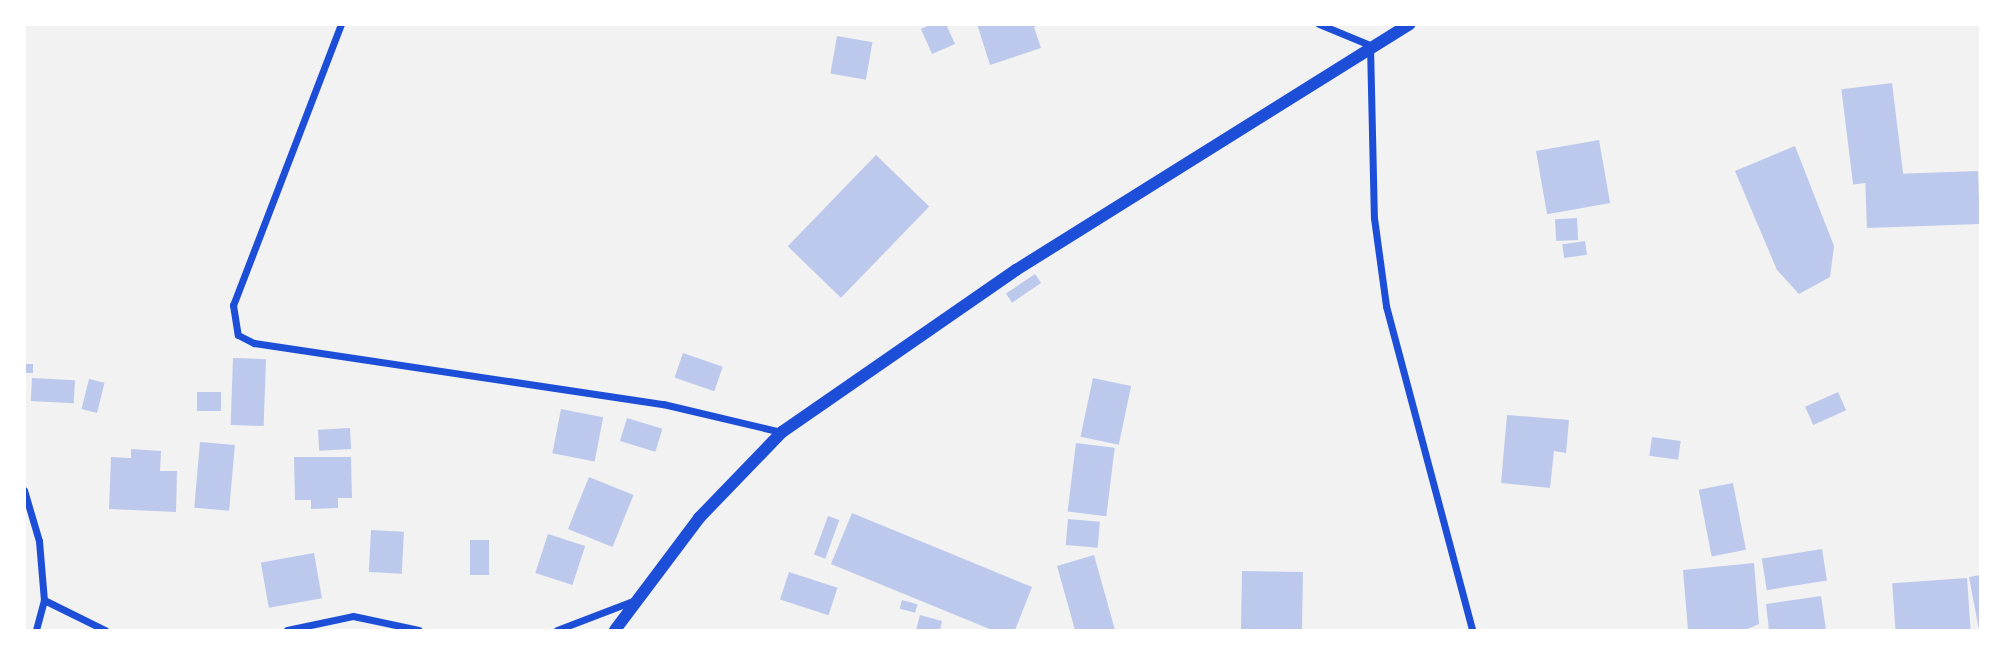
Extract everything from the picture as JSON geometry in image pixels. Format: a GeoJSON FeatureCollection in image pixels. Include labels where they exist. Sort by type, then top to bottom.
{"type":"FeatureCollection","features":[{"type":"Feature","properties":{"kind":"street"},"geometry":{"type":"LineString","coordinates":[[341,24],[233,305],[238,334],[254,343],[663,404],[782,432]]}},
{"type":"Feature","properties":{"kind":"street"},"geometry":{"type":"LineString","coordinates":[[1319,24],[1370,45]]}},
{"type":"Feature","properties":{"kind":"street"},"geometry":{"type":"LineString","coordinates":[[615,631],[699,518],[782,432],[1017,270],[1370,45],[1410,24]]}},
{"type":"Feature","properties":{"kind":"street"},"geometry":{"type":"LineString","coordinates":[[1370,45],[1374,218],[1386,306],[1472,631]]}},
{"type":"Feature","properties":{"kind":"street"},"geometry":{"type":"LineString","coordinates":[[24,489],[39,541],[44,600],[36,631]]}},
{"type":"Feature","properties":{"kind":"street"},"geometry":{"type":"LineString","coordinates":[[557,631],[639,598]]}},
{"type":"Feature","properties":{"kind":"street"},"geometry":{"type":"LineString","coordinates":[[44,600],[105,631]]}},
{"type":"Feature","properties":{"kind":"street"},"geometry":{"type":"LineString","coordinates":[[287,631],[353,616],[419,631]]}},
{"type":"Feature","properties":{"kind":"building"},"geometry":{"type":"Polygon","coordinates":[[[932,24],[946,24],[955,44],[932,54],[921,29],[932,24]]]}},
{"type":"Feature","properties":{"kind":"building"},"geometry":{"type":"Polygon","coordinates":[[[977,24],[1040,24],[1034,27],[1041,48],[990,65],[977,24]]]}},
{"type":"Feature","properties":{"kind":"building"},"geometry":{"type":"Polygon","coordinates":[[[837,36],[872,42],[866,80],[830,73],[837,36]]]}},
{"type":"Feature","properties":{"kind":"building"},"geometry":{"type":"Polygon","coordinates":[[[1892,83],[1904,178],[1853,184],[1841,89],[1892,83]]]}},
{"type":"Feature","properties":{"kind":"building"},"geometry":{"type":"Polygon","coordinates":[[[1599,140],[1610,203],[1547,214],[1536,151],[1599,140]]]}},
{"type":"Feature","properties":{"kind":"building"},"geometry":{"type":"Polygon","coordinates":[[[1795,146],[1834,246],[1830,277],[1799,294],[1777,270],[1735,171],[1795,146]]]}},
{"type":"Feature","properties":{"kind":"building"},"geometry":{"type":"Polygon","coordinates":[[[876,155],[929,206],[841,298],[788,246],[876,155]]]}},
{"type":"Feature","properties":{"kind":"building"},"geometry":{"type":"Polygon","coordinates":[[[1978,171],[1980,224],[1867,228],[1865,175],[1978,171]]]}},
{"type":"Feature","properties":{"kind":"building"},"geometry":{"type":"Polygon","coordinates":[[[1577,218],[1578,240],[1556,241],[1555,219],[1577,218]]]}},
{"type":"Feature","properties":{"kind":"building"},"geometry":{"type":"Polygon","coordinates":[[[1585,241],[1587,255],[1564,258],[1562,244],[1585,241]]]}},
{"type":"Feature","properties":{"kind":"building"},"geometry":{"type":"Polygon","coordinates":[[[1035,274],[1041,283],[1012,303],[1006,294],[1035,274]]]}},
{"type":"Feature","properties":{"kind":"building"},"geometry":{"type":"Polygon","coordinates":[[[683,353],[723,367],[714,391],[675,378],[683,353]]]}},
{"type":"Feature","properties":{"kind":"building"},"geometry":{"type":"Polygon","coordinates":[[[233,358],[266,359],[264,426],[231,425],[233,358]]]}},
{"type":"Feature","properties":{"kind":"building"},"geometry":{"type":"Polygon","coordinates":[[[24,364],[33,364],[33,373],[24,373],[24,364]]]}},
{"type":"Feature","properties":{"kind":"building"},"geometry":{"type":"Polygon","coordinates":[[[32,378],[75,380],[74,403],[31,401],[32,378]]]}},
{"type":"Feature","properties":{"kind":"building"},"geometry":{"type":"Polygon","coordinates":[[[1093,378],[1131,386],[1119,445],[1081,437],[1093,378]]]}},
{"type":"Feature","properties":{"kind":"building"},"geometry":{"type":"Polygon","coordinates":[[[89,379],[105,383],[97,413],[82,409],[89,379]]]}},
{"type":"Feature","properties":{"kind":"building"},"geometry":{"type":"Polygon","coordinates":[[[197,392],[221,392],[221,411],[197,411],[197,392]]]}},
{"type":"Feature","properties":{"kind":"building"},"geometry":{"type":"Polygon","coordinates":[[[1838,392],[1846,410],[1813,425],[1805,407],[1838,392]]]}},
{"type":"Feature","properties":{"kind":"building"},"geometry":{"type":"Polygon","coordinates":[[[561,409],[603,417],[595,461],[552,453],[561,409]]]}},
{"type":"Feature","properties":{"kind":"building"},"geometry":{"type":"Polygon","coordinates":[[[1507,415],[1569,420],[1566,453],[1554,451],[1550,488],[1501,483],[1507,415]]]}},
{"type":"Feature","properties":{"kind":"building"},"geometry":{"type":"Polygon","coordinates":[[[627,418],[662,429],[655,452],[620,441],[627,418]]]}},
{"type":"Feature","properties":{"kind":"building"},"geometry":{"type":"Polygon","coordinates":[[[350,428],[351,449],[319,451],[318,430],[350,428]]]}},
{"type":"Feature","properties":{"kind":"building"},"geometry":{"type":"Polygon","coordinates":[[[1652,437],[1681,441],[1678,460],[1649,456],[1652,437]]]}},
{"type":"Feature","properties":{"kind":"building"},"geometry":{"type":"Polygon","coordinates":[[[200,442],[235,445],[229,511],[194,508],[200,442]]]}},
{"type":"Feature","properties":{"kind":"building"},"geometry":{"type":"Polygon","coordinates":[[[1076,443],[1115,448],[1106,516],[1068,511],[1076,443]]]}},
{"type":"Feature","properties":{"kind":"building"},"geometry":{"type":"Polygon","coordinates":[[[131,449],[161,451],[160,471],[177,471],[176,512],[109,509],[111,457],[131,458],[131,449]]]}},
{"type":"Feature","properties":{"kind":"building"},"geometry":{"type":"Polygon","coordinates":[[[294,457],[351,457],[352,498],[338,498],[338,508],[311,509],[311,500],[295,500],[294,457]]]}},
{"type":"Feature","properties":{"kind":"building"},"geometry":{"type":"Polygon","coordinates":[[[589,477],[634,495],[613,547],[568,529],[589,477]]]}},
{"type":"Feature","properties":{"kind":"building"},"geometry":{"type":"Polygon","coordinates":[[[1733,483],[1746,550],[1712,556],[1699,490],[1733,483]]]}},
{"type":"Feature","properties":{"kind":"building"},"geometry":{"type":"Polygon","coordinates":[[[852,513],[1032,587],[1015,630],[992,630],[831,564],[852,513]]]}},
{"type":"Feature","properties":{"kind":"building"},"geometry":{"type":"Polygon","coordinates":[[[828,516],[839,520],[825,559],[814,555],[828,516]]]}},
{"type":"Feature","properties":{"kind":"building"},"geometry":{"type":"Polygon","coordinates":[[[1068,519],[1100,522],[1098,548],[1066,545],[1068,519]]]}},
{"type":"Feature","properties":{"kind":"building"},"geometry":{"type":"Polygon","coordinates":[[[371,530],[404,532],[402,574],[369,572],[371,530]]]}},
{"type":"Feature","properties":{"kind":"building"},"geometry":{"type":"Polygon","coordinates":[[[548,534],[585,546],[572,585],[535,573],[548,534]]]}},
{"type":"Feature","properties":{"kind":"building"},"geometry":{"type":"Polygon","coordinates":[[[470,540],[489,540],[489,575],[470,575],[470,540]]]}},
{"type":"Feature","properties":{"kind":"building"},"geometry":{"type":"Polygon","coordinates":[[[1822,549],[1827,581],[1767,590],[1762,559],[1822,549]]]}},
{"type":"Feature","properties":{"kind":"building"},"geometry":{"type":"Polygon","coordinates":[[[314,553],[322,598],[269,608],[261,562],[314,553]]]}},
{"type":"Feature","properties":{"kind":"building"},"geometry":{"type":"Polygon","coordinates":[[[1094,555],[1115,630],[1075,630],[1057,566],[1094,555]]]}},
{"type":"Feature","properties":{"kind":"building"},"geometry":{"type":"Polygon","coordinates":[[[1754,563],[1759,624],[1745,630],[1688,630],[1683,570],[1754,563]]]}},
{"type":"Feature","properties":{"kind":"building"},"geometry":{"type":"Polygon","coordinates":[[[1242,571],[1303,572],[1302,630],[1241,630],[1242,571]]]}},
{"type":"Feature","properties":{"kind":"building"},"geometry":{"type":"Polygon","coordinates":[[[789,572],[838,588],[829,615],[780,600],[789,572]]]}},
{"type":"Feature","properties":{"kind":"building"},"geometry":{"type":"Polygon","coordinates":[[[1980,575],[1980,630],[1979,630],[1969,577],[1980,575]]]}},
{"type":"Feature","properties":{"kind":"building"},"geometry":{"type":"Polygon","coordinates":[[[1967,578],[1971,630],[1895,630],[1892,583],[1967,578]]]}},
{"type":"Feature","properties":{"kind":"building"},"geometry":{"type":"Polygon","coordinates":[[[1821,596],[1826,630],[1769,630],[1766,604],[1821,596]]]}},
{"type":"Feature","properties":{"kind":"building"},"geometry":{"type":"Polygon","coordinates":[[[902,600],[917,604],[915,613],[900,609],[902,600]]]}},
{"type":"Feature","properties":{"kind":"building"},"geometry":{"type":"Polygon","coordinates":[[[920,615],[942,621],[940,630],[916,630],[920,615]]]}}]}
